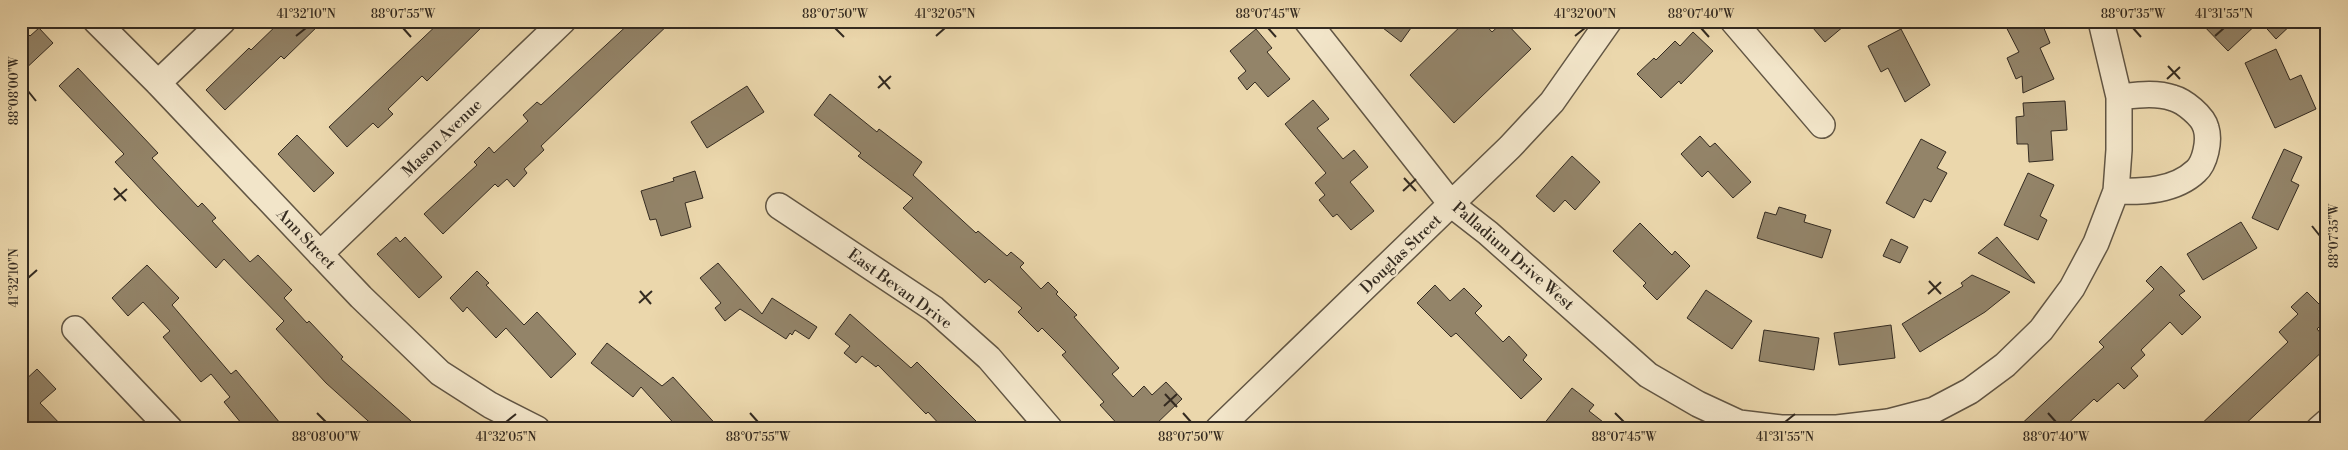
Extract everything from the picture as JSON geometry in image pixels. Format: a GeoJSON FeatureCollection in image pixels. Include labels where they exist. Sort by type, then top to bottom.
{"type":"FeatureCollection","features":[{"type":"Feature","properties":{"kind":"street","name":"Ann Street"},"geometry":{"type":"LineString","coordinates":[[96,21],[158,83],[320,254],[440,373],[490,405],[537,429]]}},
{"type":"Feature","properties":{"kind":"street"},"geometry":{"type":"LineString","coordinates":[[158,83],[223,21]]}},
{"type":"Feature","properties":{"kind":"street","name":"Mason Avenue"},"geometry":{"type":"LineString","coordinates":[[320,254],[563,21]]}},
{"type":"Feature","properties":{"kind":"street","name":"Palladium Drive West"},"geometry":{"type":"LineString","coordinates":[[1307,21],[1452,205],[1496,240],[1648,375],[1739,426],[1837,428],[1888,422],[1934,410],[1970,391],[2005,365],[2041,330],[2072,288],[2096,243],[2116,191]]}},
{"type":"Feature","properties":{"kind":"street","name":"Douglas Street"},"geometry":{"type":"LineString","coordinates":[[1218,429],[1510,147],[1552,102],[1609,21]]}},
{"type":"Feature","properties":{"kind":"street"},"geometry":{"type":"LineString","coordinates":[[1733,21],[1822,125]]}},
{"type":"Feature","properties":{"kind":"street"},"geometry":{"type":"LineString","coordinates":[[2101,21],[2119,97],[2119,150],[2116,191],[2144,192],[2176,184],[2197,171],[2206,152],[2206,128],[2194,112],[2174,98],[2155,94],[2119,97]]}},
{"type":"Feature","properties":{"kind":"street","name":"East Bevan Drive"},"geometry":{"type":"LineString","coordinates":[[779,206],[934,309],[989,358],[1050,429]]}},
{"type":"Feature","properties":{"kind":"street"},"geometry":{"type":"LineString","coordinates":[[75,329],[170,429]]}},
{"type":"Feature","properties":{"kind":"street"},"geometry":{"type":"LineString","coordinates":[[2319,429],[2327,422]]}},
{"type":"Feature","properties":{"kind":"building"},"geometry":{"type":"Polygon","coordinates":[[[281,21],[323,21],[284,59],[281,56],[225,110],[206,90],[249,48],[251,50],[281,21]]]}},
{"type":"Feature","properties":{"kind":"building"},"geometry":{"type":"Polygon","coordinates":[[[441,21],[488,21],[427,81],[422,76],[388,109],[393,114],[378,128],[373,123],[347,147],[329,127],[441,21]]]}},
{"type":"Feature","properties":{"kind":"building"},"geometry":{"type":"Polygon","coordinates":[[[632,21],[672,21],[541,146],[544,150],[524,169],[527,173],[514,187],[507,179],[498,187],[495,184],[443,234],[424,214],[477,165],[474,162],[489,147],[494,153],[528,121],[523,115],[537,102],[541,105],[632,21]]]}},
{"type":"Feature","properties":{"kind":"building"},"geometry":{"type":"Polygon","coordinates":[[[1374,21],[1416,21],[1401,42],[1374,21]]]}},
{"type":"Feature","properties":{"kind":"building"},"geometry":{"type":"Polygon","coordinates":[[[1466,21],[1482,21],[1492,32],[1504,21],[1531,49],[1454,123],[1410,75],[1466,21]]]}},
{"type":"Feature","properties":{"kind":"building"},"geometry":{"type":"Polygon","coordinates":[[[1821,21],[1850,21],[1825,42],[1813,28],[1821,21]]]}},
{"type":"Feature","properties":{"kind":"building"},"geometry":{"type":"Polygon","coordinates":[[[2003,21],[2041,21],[2050,43],[2040,48],[2054,79],[2023,93],[2022,76],[2016,79],[2007,58],[2019,52],[2003,21]]]}},
{"type":"Feature","properties":{"kind":"building"},"geometry":{"type":"Polygon","coordinates":[[[2199,21],[2260,21],[2228,51],[2199,21]]]}},
{"type":"Feature","properties":{"kind":"building"},"geometry":{"type":"Polygon","coordinates":[[[2260,21],[2295,21],[2276,39],[2260,21]]]}},
{"type":"Feature","properties":{"kind":"building"},"geometry":{"type":"Polygon","coordinates":[[[21,27],[30,36],[39,28],[53,43],[21,73],[21,27]]]}},
{"type":"Feature","properties":{"kind":"building"},"geometry":{"type":"Polygon","coordinates":[[[1256,29],[1272,48],[1267,52],[1290,79],[1268,97],[1255,82],[1247,90],[1238,78],[1246,71],[1230,51],[1256,29]]]}},
{"type":"Feature","properties":{"kind":"building"},"geometry":{"type":"Polygon","coordinates":[[[1901,29],[1930,85],[1905,102],[1888,68],[1881,72],[1868,46],[1901,29]]]}},
{"type":"Feature","properties":{"kind":"building"},"geometry":{"type":"Polygon","coordinates":[[[1693,32],[1713,51],[1681,84],[1679,81],[1661,98],[1637,74],[1654,58],[1656,60],[1675,41],[1680,46],[1693,32]]]}},
{"type":"Feature","properties":{"kind":"building"},"geometry":{"type":"Polygon","coordinates":[[[2276,49],[2290,80],[2301,75],[2316,109],[2275,128],[2245,63],[2276,49]]]}},
{"type":"Feature","properties":{"kind":"building"},"geometry":{"type":"Polygon","coordinates":[[[78,68],[158,153],[152,158],[198,207],[202,203],[216,218],[212,221],[250,262],[258,255],[292,290],[284,298],[343,357],[341,359],[420,429],[377,429],[326,383],[276,329],[284,321],[224,259],[216,268],[161,211],[115,162],[124,154],[59,86],[78,68]]]}},
{"type":"Feature","properties":{"kind":"building"},"geometry":{"type":"Polygon","coordinates":[[[747,86],[764,112],[707,148],[691,122],[747,86]]]}},
{"type":"Feature","properties":{"kind":"building"},"geometry":{"type":"Polygon","coordinates":[[[830,94],[877,132],[879,129],[922,162],[913,175],[976,233],[978,231],[1007,256],[1011,252],[1024,263],[1020,267],[1041,289],[1048,282],[1058,292],[1056,294],[1077,315],[1074,317],[1119,368],[1112,374],[1133,397],[1144,386],[1152,395],[1166,382],[1182,399],[1151,429],[1122,429],[1100,405],[1104,402],[1062,355],[1066,352],[1042,328],[1038,332],[1018,312],[1022,308],[989,279],[985,283],[903,208],[913,198],[858,156],[861,153],[814,115],[830,94]]]}},
{"type":"Feature","properties":{"kind":"building"},"geometry":{"type":"Polygon","coordinates":[[[1313,100],[1329,119],[1317,128],[1343,159],[1354,150],[1368,167],[1350,182],[1374,211],[1351,230],[1337,214],[1333,217],[1319,200],[1325,195],[1315,183],[1326,173],[1285,124],[1313,100]]]}},
{"type":"Feature","properties":{"kind":"building"},"geometry":{"type":"Polygon","coordinates":[[[2065,101],[2067,130],[2051,131],[2053,160],[2029,162],[2028,144],[2017,144],[2016,117],[2024,116],[2023,103],[2065,101]]]}},
{"type":"Feature","properties":{"kind":"building"},"geometry":{"type":"Polygon","coordinates":[[[297,135],[334,173],[314,192],[278,154],[297,135]]]}},
{"type":"Feature","properties":{"kind":"building"},"geometry":{"type":"Polygon","coordinates":[[[1700,136],[1710,147],[1715,143],[1751,182],[1733,198],[1708,171],[1702,177],[1681,154],[1700,136]]]}},
{"type":"Feature","properties":{"kind":"building"},"geometry":{"type":"Polygon","coordinates":[[[1921,139],[1946,152],[1937,168],[1947,173],[1931,202],[1924,199],[1914,218],[1886,203],[1921,139]]]}},
{"type":"Feature","properties":{"kind":"building"},"geometry":{"type":"Polygon","coordinates":[[[2284,149],[2302,157],[2291,181],[2299,185],[2278,230],[2252,218],[2284,149]]]}},
{"type":"Feature","properties":{"kind":"building"},"geometry":{"type":"Polygon","coordinates":[[[1572,156],[1600,182],[1575,210],[1565,200],[1554,212],[1536,196],[1572,156]]]}},
{"type":"Feature","properties":{"kind":"building"},"geometry":{"type":"Polygon","coordinates":[[[695,171],[703,198],[685,203],[691,227],[661,236],[656,219],[650,220],[641,191],[674,181],[673,178],[695,171]]]}},
{"type":"Feature","properties":{"kind":"building"},"geometry":{"type":"Polygon","coordinates":[[[2028,173],[2054,185],[2040,216],[2047,220],[2038,240],[2004,225],[2028,173]]]}},
{"type":"Feature","properties":{"kind":"building"},"geometry":{"type":"Polygon","coordinates":[[[1779,207],[1806,215],[1804,222],[1831,230],[1822,258],[1757,238],[1765,212],[1776,215],[1779,207]]]}},
{"type":"Feature","properties":{"kind":"building"},"geometry":{"type":"Polygon","coordinates":[[[2241,222],[2257,248],[2203,280],[2187,254],[2241,222]]]}},
{"type":"Feature","properties":{"kind":"building"},"geometry":{"type":"Polygon","coordinates":[[[1640,223],[1672,255],[1675,251],[1690,266],[1657,300],[1643,286],[1646,283],[1613,251],[1640,223]]]}},
{"type":"Feature","properties":{"kind":"building"},"geometry":{"type":"Polygon","coordinates":[[[396,237],[400,242],[405,237],[442,277],[419,298],[377,254],[396,237]]]}},
{"type":"Feature","properties":{"kind":"building"},"geometry":{"type":"Polygon","coordinates":[[[1997,237],[2035,283],[1978,253],[1997,237]]]}},
{"type":"Feature","properties":{"kind":"building"},"geometry":{"type":"Polygon","coordinates":[[[1891,239],[1908,247],[1900,263],[1883,256],[1891,239]]]}},
{"type":"Feature","properties":{"kind":"building"},"geometry":{"type":"Polygon","coordinates":[[[718,263],[762,314],[772,298],[817,327],[809,339],[795,330],[786,339],[740,309],[725,321],[715,308],[721,303],[700,278],[718,263]]]}},
{"type":"Feature","properties":{"kind":"building"},"geometry":{"type":"Polygon","coordinates":[[[147,265],[179,298],[172,305],[231,374],[236,370],[285,429],[246,429],[224,402],[230,397],[211,374],[201,382],[163,337],[170,331],[143,302],[128,316],[112,298],[147,265]]]}},
{"type":"Feature","properties":{"kind":"building"},"geometry":{"type":"Polygon","coordinates":[[[2161,266],[2185,291],[2179,295],[2201,317],[2182,335],[2170,322],[2141,350],[2145,355],[2131,368],[2138,376],[2124,389],[2118,383],[2097,402],[2094,399],[2062,429],[2016,429],[2104,347],[2099,342],[2154,289],[2146,281],[2161,266]]]}},
{"type":"Feature","properties":{"kind":"building"},"geometry":{"type":"Polygon","coordinates":[[[477,271],[489,283],[486,285],[524,325],[537,312],[576,354],[551,378],[506,328],[496,338],[467,307],[463,312],[450,298],[477,271]]]}},
{"type":"Feature","properties":{"kind":"building"},"geometry":{"type":"Polygon","coordinates":[[[1972,275],[2010,292],[1985,312],[1920,352],[1902,324],[1963,286],[1961,283],[1972,275]]]}},
{"type":"Feature","properties":{"kind":"building"},"geometry":{"type":"Polygon","coordinates":[[[1435,285],[1450,301],[1464,288],[1482,306],[1475,313],[1503,342],[1509,336],[1527,355],[1523,360],[1542,379],[1521,399],[1456,333],[1451,337],[1417,303],[1435,285]]]}},
{"type":"Feature","properties":{"kind":"building"},"geometry":{"type":"Polygon","coordinates":[[[1706,290],[1752,321],[1732,349],[1687,318],[1706,290]]]}},
{"type":"Feature","properties":{"kind":"building"},"geometry":{"type":"Polygon","coordinates":[[[2307,292],[2327,312],[2327,319],[2317,329],[2327,340],[2327,347],[2240,429],[2196,429],[2288,342],[2279,332],[2298,314],[2291,307],[2307,292]]]}},
{"type":"Feature","properties":{"kind":"building"},"geometry":{"type":"Polygon","coordinates":[[[850,314],[911,368],[917,362],[984,429],[944,429],[928,412],[926,414],[878,365],[876,367],[862,356],[856,363],[844,353],[850,346],[835,334],[850,314]]]}},
{"type":"Feature","properties":{"kind":"building"},"geometry":{"type":"Polygon","coordinates":[[[1891,325],[1895,358],[1839,365],[1834,333],[1891,325]]]}},
{"type":"Feature","properties":{"kind":"building"},"geometry":{"type":"Polygon","coordinates":[[[1764,330],[1819,338],[1814,370],[1759,361],[1764,330]]]}},
{"type":"Feature","properties":{"kind":"building"},"geometry":{"type":"Polygon","coordinates":[[[607,343],[662,386],[673,377],[720,429],[679,429],[641,387],[633,397],[591,363],[607,343]]]}},
{"type":"Feature","properties":{"kind":"building"},"geometry":{"type":"Polygon","coordinates":[[[37,369],[56,389],[40,403],[65,429],[32,429],[21,417],[21,384],[37,369]]]}},
{"type":"Feature","properties":{"kind":"building"},"geometry":{"type":"Polygon","coordinates":[[[1572,388],[1594,405],[1589,411],[1612,429],[1540,429],[1572,388]]]}}]}
